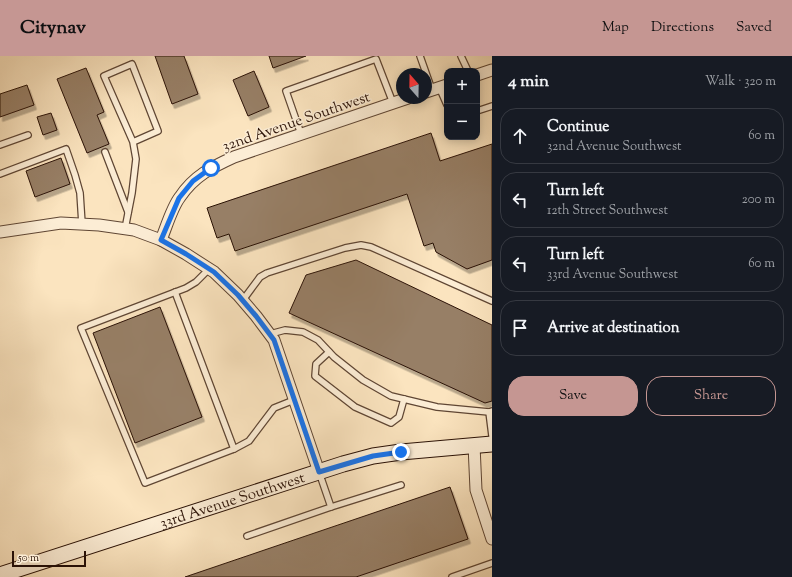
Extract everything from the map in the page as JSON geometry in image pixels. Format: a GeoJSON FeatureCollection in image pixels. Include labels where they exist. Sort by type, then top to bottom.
{"type":"FeatureCollection","features":[{"type":"Feature","properties":{"kind":"street"},"geometry":{"type":"LineString","coordinates":[[480,74],[492,70]]}},
{"type":"Feature","properties":{"kind":"street","name":"32nd Avenue Southwest"},"geometry":{"type":"LineString","coordinates":[[161,240],[179,198],[193,181],[211,168],[234,157],[396,102]]}},
{"type":"Feature","properties":{"kind":"street"},"geometry":{"type":"LineString","coordinates":[[0,232],[61,223],[99,225],[134,230],[161,240],[214,272],[243,300],[274,340],[319,472]]}},
{"type":"Feature","properties":{"kind":"street","name":"33rd Avenue Southwest"},"geometry":{"type":"LineString","coordinates":[[0,575],[343,464],[384,454],[492,444]]}},
{"type":"Feature","properties":{"kind":"street"},"geometry":{"type":"LineString","coordinates":[[474,445],[476,490],[490,527],[492,539]]}},
{"type":"Feature","properties":{"kind":"lane"},"geometry":{"type":"LineString","coordinates":[[420,56],[436,88],[446,104]]}},
{"type":"Feature","properties":{"kind":"lane"},"geometry":{"type":"LineString","coordinates":[[461,56],[467,68]]}},
{"type":"Feature","properties":{"kind":"lane"},"geometry":{"type":"LineString","coordinates":[[301,134],[286,91],[376,59],[393,103]]}},
{"type":"Feature","properties":{"kind":"lane"},"geometry":{"type":"LineString","coordinates":[[125,229],[129,212],[136,160],[133,142],[104,76],[132,64],[158,131],[133,142]]}},
{"type":"Feature","properties":{"kind":"lane"},"geometry":{"type":"LineString","coordinates":[[480,110],[492,106]]}},
{"type":"Feature","properties":{"kind":"lane"},"geometry":{"type":"LineString","coordinates":[[0,145],[28,135]]}},
{"type":"Feature","properties":{"kind":"lane"},"geometry":{"type":"LineString","coordinates":[[0,174],[66,149],[80,193],[82,224]]}},
{"type":"Feature","properties":{"kind":"lane"},"geometry":{"type":"LineString","coordinates":[[105,152],[129,212]]}},
{"type":"Feature","properties":{"kind":"lane"},"geometry":{"type":"LineString","coordinates":[[243,300],[260,277],[267,273],[345,248],[361,245],[371,247],[492,301]]}},
{"type":"Feature","properties":{"kind":"lane"},"geometry":{"type":"LineString","coordinates":[[209,269],[196,282],[186,288],[82,328],[145,483],[234,449],[249,441],[274,408],[294,400]]}},
{"type":"Feature","properties":{"kind":"lane"},"geometry":{"type":"LineString","coordinates":[[175,292],[234,449]]}},
{"type":"Feature","properties":{"kind":"lane"},"geometry":{"type":"LineString","coordinates":[[269,334],[285,330],[303,332],[318,340],[329,352],[363,380],[391,396],[438,408],[490,412],[492,436]]}},
{"type":"Feature","properties":{"kind":"lane"},"geometry":{"type":"LineString","coordinates":[[329,352],[316,364],[316,376],[355,407],[390,423],[399,417],[404,400]]}},
{"type":"Feature","properties":{"kind":"lane"},"geometry":{"type":"LineString","coordinates":[[319,472],[331,507]]}},
{"type":"Feature","properties":{"kind":"lane"},"geometry":{"type":"LineString","coordinates":[[247,536],[401,485]]}},
{"type":"Feature","properties":{"kind":"lane"},"geometry":{"type":"LineString","coordinates":[[452,577],[464,575],[492,563]]}},
{"type":"Feature","properties":{"kind":"building"},"geometry":{"type":"Polygon","coordinates":[[[155,56],[184,56],[198,94],[172,104],[155,56]]]}},
{"type":"Feature","properties":{"kind":"building"},"geometry":{"type":"Polygon","coordinates":[[[269,56],[306,56],[273,68],[269,56]]]}},
{"type":"Feature","properties":{"kind":"building"},"geometry":{"type":"Polygon","coordinates":[[[86,68],[104,112],[97,115],[109,144],[87,153],[57,79],[86,68]]]}},
{"type":"Feature","properties":{"kind":"building"},"geometry":{"type":"Polygon","coordinates":[[[254,71],[269,107],[248,116],[233,80],[254,71]]]}},
{"type":"Feature","properties":{"kind":"building"},"geometry":{"type":"Polygon","coordinates":[[[27,85],[34,105],[0,117],[0,94],[27,85]]]}},
{"type":"Feature","properties":{"kind":"building"},"geometry":{"type":"Polygon","coordinates":[[[51,113],[57,130],[43,135],[37,117],[51,113]]]}},
{"type":"Feature","properties":{"kind":"building"},"geometry":{"type":"Polygon","coordinates":[[[431,133],[440,161],[492,144],[492,260],[467,269],[436,252],[433,243],[424,246],[407,194],[235,251],[229,234],[217,238],[207,208],[431,133]]]}},
{"type":"Feature","properties":{"kind":"building"},"geometry":{"type":"Polygon","coordinates":[[[61,158],[70,184],[35,197],[26,171],[61,158]]]}},
{"type":"Feature","properties":{"kind":"building"},"geometry":{"type":"Polygon","coordinates":[[[356,260],[492,325],[492,401],[485,403],[289,313],[306,275],[356,260]]]}},
{"type":"Feature","properties":{"kind":"building"},"geometry":{"type":"Polygon","coordinates":[[[160,307],[202,417],[135,443],[93,333],[160,307]]]}},
{"type":"Feature","properties":{"kind":"building"},"geometry":{"type":"Polygon","coordinates":[[[450,487],[468,539],[356,577],[185,577],[450,487]]]}},
{"type":"Feature","properties":{"kind":"route"},"geometry":{"type":"LineString","coordinates":[[211,168],[193,181],[179,198],[161,240],[214,272],[238,295],[274,340],[319,472],[373,456],[401,452]]}}]}
